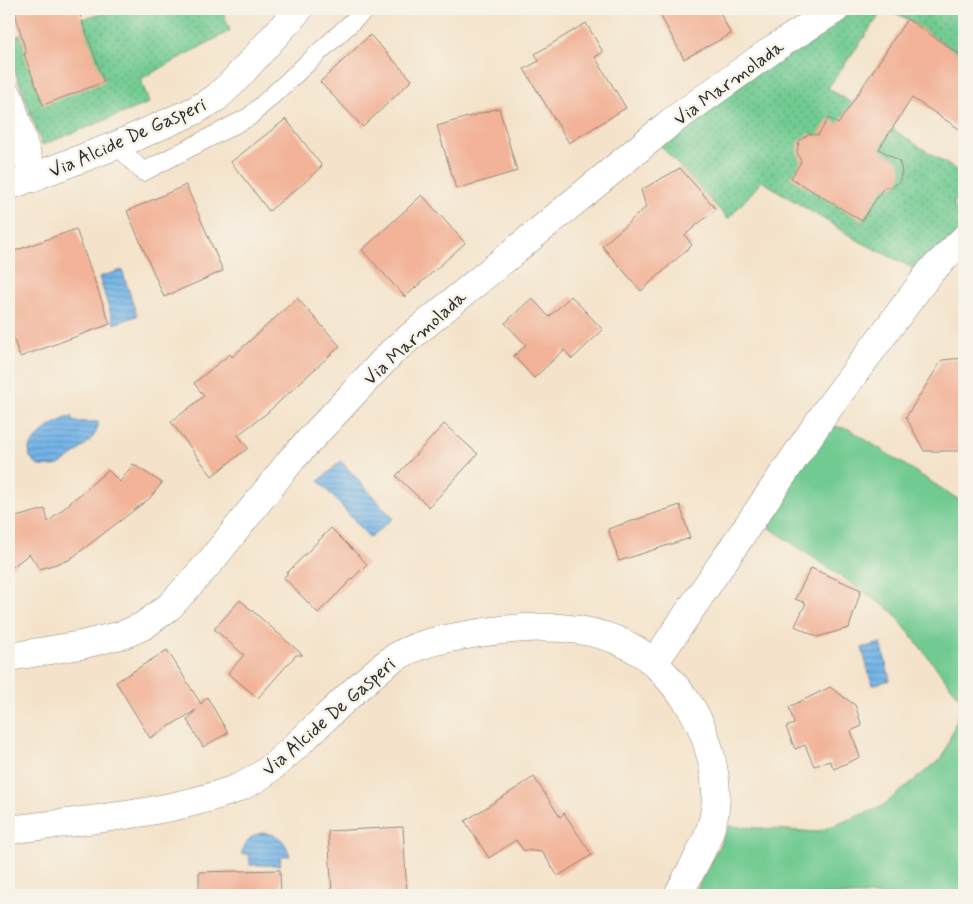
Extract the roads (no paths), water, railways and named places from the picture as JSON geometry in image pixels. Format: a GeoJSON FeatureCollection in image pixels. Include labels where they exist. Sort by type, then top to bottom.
{"type":"FeatureCollection","features":[{"type":"Feature","properties":{"kind":"street","name":"Via Alcide De Gasperi"},"geometry":{"type":"LineString","coordinates":[[9,186],[116,145],[194,111],[216,98],[234,81],[299,9]]}},
{"type":"Feature","properties":{"kind":"street","name":"Via Marmolada"},"geometry":{"type":"LineString","coordinates":[[9,657],[81,645],[125,634],[143,626],[170,606],[211,561],[292,459],[392,352],[671,122],[776,47],[836,9]]}},
{"type":"Feature","properties":{"kind":"street"},"geometry":{"type":"LineString","coordinates":[[9,97],[34,178]]}},
{"type":"Feature","properties":{"kind":"street"},"geometry":{"type":"LineString","coordinates":[[654,663],[828,407],[931,271],[964,239]]}},
{"type":"Feature","properties":{"kind":"street","name":"Via Alcide De Gasperi"},"geometry":{"type":"LineString","coordinates":[[9,830],[148,811],[209,797],[243,786],[274,765],[387,663],[402,653],[427,643],[500,630],[542,627],[566,628],[589,632],[617,641],[654,663],[674,683],[690,706],[703,730],[714,776],[713,821],[702,848],[678,895]]}},
{"type":"Feature","properties":{"kind":"lane"},"geometry":{"type":"LineString","coordinates":[[116,145],[143,172],[249,117],[366,9]]}},
{"type":"Feature","properties":{"kind":"water"},"geometry":{"type":"Polygon","coordinates":[[[122,270],[137,316],[114,324],[99,277],[122,270]]]}},
{"type":"Feature","properties":{"kind":"water"},"geometry":{"type":"Polygon","coordinates":[[[71,416],[74,422],[98,422],[94,435],[82,448],[62,463],[53,466],[38,466],[30,457],[29,448],[47,429],[71,416]]]}},
{"type":"Feature","properties":{"kind":"water"},"geometry":{"type":"Polygon","coordinates":[[[341,461],[393,518],[370,538],[319,481],[341,461]]]}},
{"type":"Feature","properties":{"kind":"water"},"geometry":{"type":"Polygon","coordinates":[[[881,643],[890,680],[872,685],[862,648],[881,643]]]}},
{"type":"Feature","properties":{"kind":"water"},"geometry":{"type":"Polygon","coordinates":[[[262,833],[273,834],[284,842],[290,856],[281,856],[280,865],[250,865],[249,854],[241,854],[248,840],[262,833]]]}}]}
